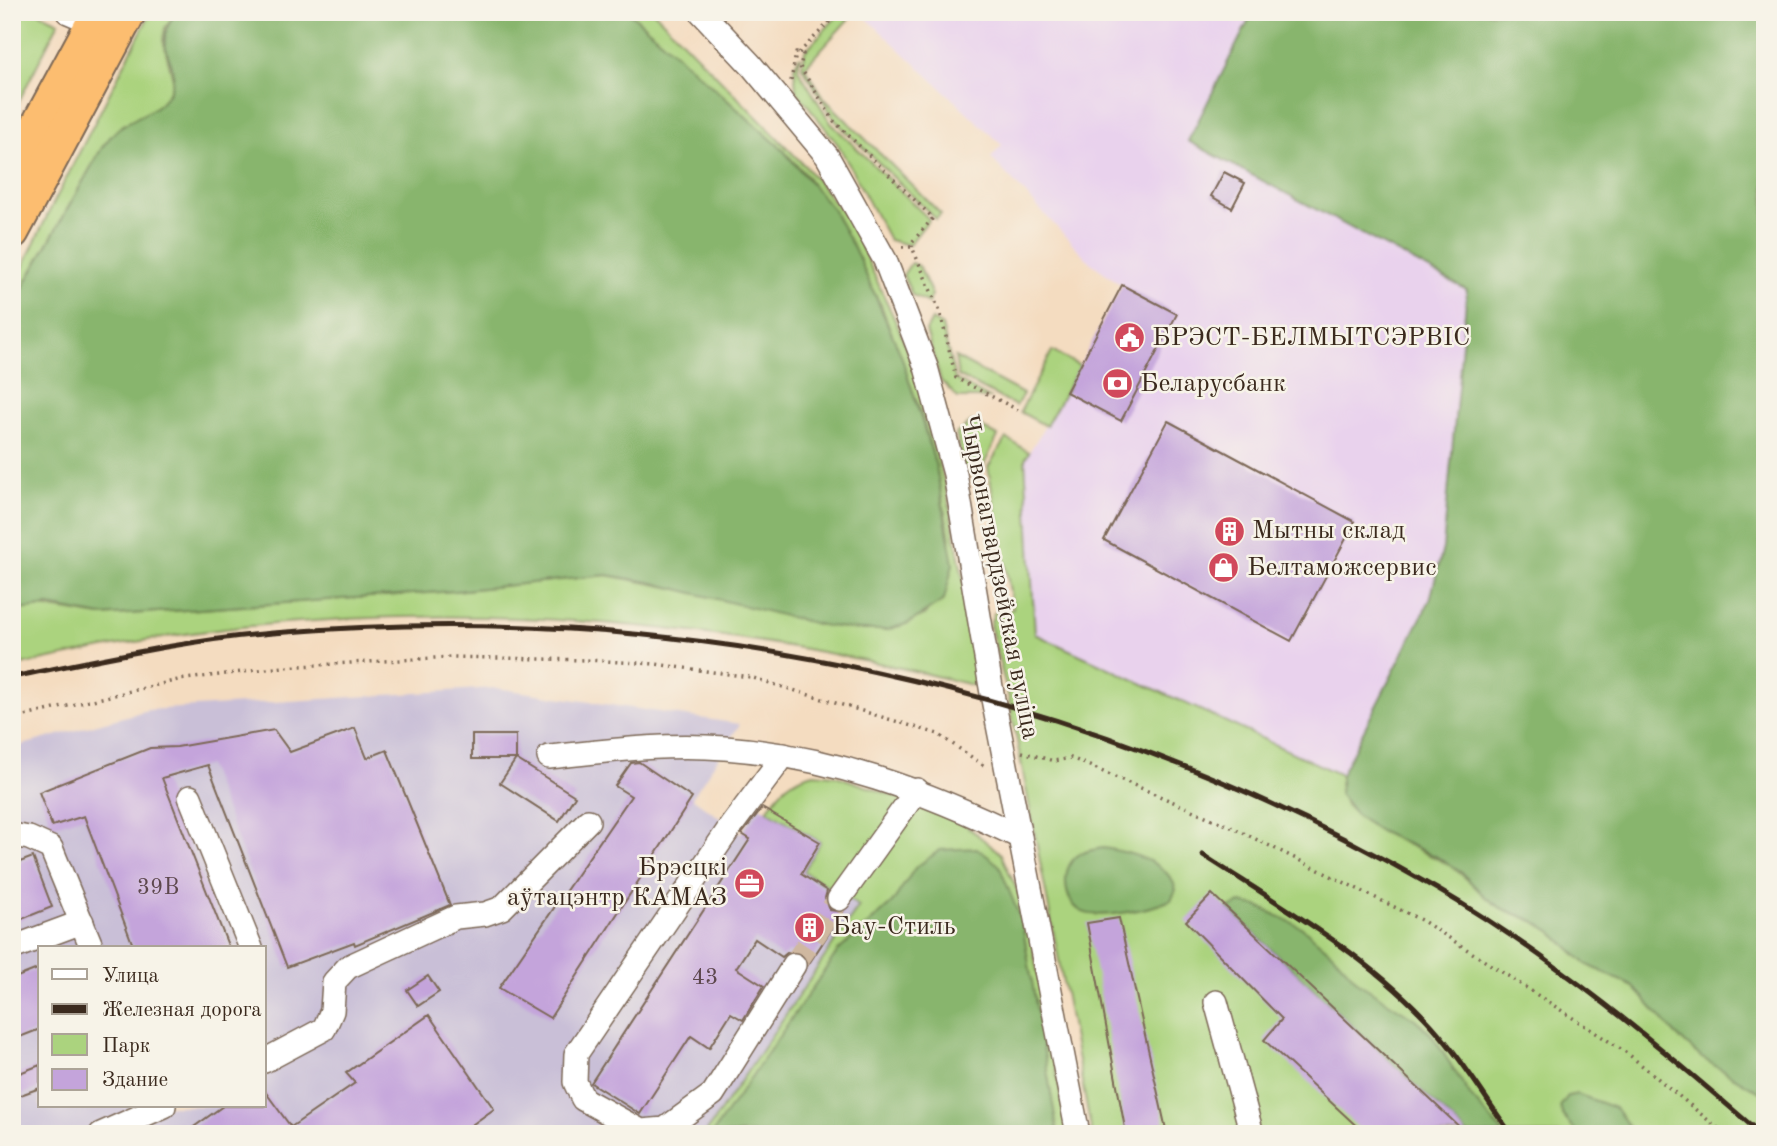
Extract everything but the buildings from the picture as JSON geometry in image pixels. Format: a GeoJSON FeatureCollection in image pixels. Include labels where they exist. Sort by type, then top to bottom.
{"type":"FeatureCollection","features":[{"type":"Feature","properties":{"kind":"highway"},"geometry":{"type":"LineString","coordinates":[[12,173],[102,19]]}},
{"type":"Feature","properties":{"kind":"highway"},"geometry":{"type":"LineString","coordinates":[[12,232],[32,140]]}},
{"type":"Feature","properties":{"kind":"street","name":"Чырвонагвардзейская вуліца"},"geometry":{"type":"LineString","coordinates":[[701,12],[790,109],[827,156],[885,260],[926,367],[955,474],[1010,785],[1078,1134]]}},
{"type":"Feature","properties":{"kind":"street"},"geometry":{"type":"LineString","coordinates":[[549,757],[639,748],[724,748],[784,755],[878,776],[916,790],[1020,837]]}},
{"type":"Feature","properties":{"kind":"street"},"geometry":{"type":"LineString","coordinates":[[784,755],[731,826],[576,1054],[575,1082],[583,1099],[642,1131],[665,1129],[713,1094],[794,965]]}},
{"type":"Feature","properties":{"kind":"street"},"geometry":{"type":"LineString","coordinates":[[839,899],[916,790]]}},
{"type":"Feature","properties":{"kind":"street"},"geometry":{"type":"LineString","coordinates":[[190,797],[250,946]]}},
{"type":"Feature","properties":{"kind":"street"},"geometry":{"type":"LineString","coordinates":[[266,1060],[324,1030],[332,1011],[334,982],[348,967],[456,917],[485,914],[502,908],[588,821]]}},
{"type":"Feature","properties":{"kind":"street"},"geometry":{"type":"LineString","coordinates":[[12,835],[29,838],[51,848],[91,946]]}},
{"type":"Feature","properties":{"kind":"street"},"geometry":{"type":"LineString","coordinates":[[12,948],[82,922]]}},
{"type":"Feature","properties":{"kind":"street"},"geometry":{"type":"LineString","coordinates":[[1216,1002],[1252,1134]]}},
{"type":"Feature","properties":{"kind":"street"},"geometry":{"type":"LineString","coordinates":[[101,1134],[160,1108]]}},
{"type":"Feature","properties":{"kind":"path"},"geometry":{"type":"LineString","coordinates":[[793,88],[796,53],[839,12]]}},
{"type":"Feature","properties":{"kind":"path"},"geometry":{"type":"LineString","coordinates":[[799,53],[803,54],[800,67],[834,121],[933,218],[912,242],[912,247],[940,312],[956,378],[1018,410]]}},
{"type":"Feature","properties":{"kind":"path"},"geometry":{"type":"LineString","coordinates":[[892,245],[912,247]]}},
{"type":"Feature","properties":{"kind":"path"},"geometry":{"type":"LineString","coordinates":[[12,719],[178,680],[283,667],[451,657],[655,664],[750,677],[938,734],[1010,785]]}},
{"type":"Feature","properties":{"kind":"path"},"geometry":{"type":"LineString","coordinates":[[1003,746],[1054,761],[1071,758],[1229,826],[1423,921],[1627,1053],[1725,1134]]}},
{"type":"Feature","properties":{"kind":"shaded area"},"geometry":{"type":"Polygon","coordinates":[[[860,12],[1253,12],[1188,142],[1467,289],[1443,548],[1430,600],[1341,775],[1035,634],[1025,459],[1066,392],[1122,285],[1091,263],[991,158],[1002,145],[860,12]]]}},
{"type":"Feature","properties":{"kind":"shaded area"},"geometry":{"type":"Polygon","coordinates":[[[496,688],[740,724],[692,798],[741,833],[758,805],[820,842],[803,871],[860,905],[705,1134],[12,1134],[12,748],[148,710],[496,688]]]}},
{"type":"Feature","properties":{"kind":"green space"},"geometry":{"type":"Polygon","coordinates":[[[19,12],[38,12],[59,22],[16,107],[12,105],[12,52],[19,12]]]}},
{"type":"Feature","properties":{"kind":"green space"},"geometry":{"type":"Polygon","coordinates":[[[151,12],[176,12],[165,28],[163,40],[173,79],[170,91],[160,105],[103,146],[12,307],[12,290],[151,12]]]}},
{"type":"Feature","properties":{"kind":"green space"},"geometry":{"type":"Polygon","coordinates":[[[176,12],[629,12],[783,150],[832,208],[858,256],[901,355],[936,466],[953,564],[944,600],[909,623],[887,630],[858,630],[821,625],[649,582],[607,575],[455,591],[101,616],[49,606],[12,611],[12,307],[103,146],[118,129],[160,103],[170,90],[173,71],[165,46],[165,36],[176,12]]]}},
{"type":"Feature","properties":{"kind":"green space"},"geometry":{"type":"Polygon","coordinates":[[[629,12],[654,12],[805,166],[849,220],[900,331],[921,391],[946,489],[984,688],[795,647],[603,623],[506,618],[409,617],[312,621],[216,630],[12,667],[12,611],[35,608],[101,616],[455,591],[607,575],[887,630],[926,614],[950,539],[936,466],[921,413],[881,305],[807,176],[783,150],[629,12]]]}},
{"type":"Feature","properties":{"kind":"green space"},"geometry":{"type":"Polygon","coordinates":[[[841,12],[855,12],[805,67],[825,99],[941,214],[936,219],[836,121],[802,67],[805,51],[841,12]]]}},
{"type":"Feature","properties":{"kind":"green space"},"geometry":{"type":"Polygon","coordinates":[[[1253,12],[1765,12],[1765,1095],[1702,1058],[1676,1035],[1634,987],[1586,964],[1552,932],[1536,922],[1501,908],[1484,896],[1462,873],[1437,857],[1379,831],[1356,815],[1340,794],[1341,775],[1430,600],[1443,548],[1467,290],[1188,141],[1253,12]]]}},
{"type":"Feature","properties":{"kind":"green space"},"geometry":{"type":"Polygon","coordinates":[[[800,56],[798,69],[831,123],[929,219],[909,245],[889,240],[839,146],[796,90],[794,66],[800,56]]]}},
{"type":"Feature","properties":{"kind":"green space"},"geometry":{"type":"Polygon","coordinates":[[[911,263],[919,266],[932,295],[928,303],[912,295],[903,275],[911,263]]]}},
{"type":"Feature","properties":{"kind":"green space"},"geometry":{"type":"Polygon","coordinates":[[[932,320],[942,326],[955,379],[989,398],[958,398],[941,381],[926,331],[932,320]]]}},
{"type":"Feature","properties":{"kind":"green space"},"geometry":{"type":"Polygon","coordinates":[[[1052,351],[1080,366],[1046,426],[1020,412],[1052,351]]]}},
{"type":"Feature","properties":{"kind":"green space"},"geometry":{"type":"Polygon","coordinates":[[[955,357],[1023,394],[1016,406],[958,376],[955,357]]]}},
{"type":"Feature","properties":{"kind":"green space"},"geometry":{"type":"Polygon","coordinates":[[[972,422],[998,436],[980,473],[965,472],[956,434],[972,422]]]}},
{"type":"Feature","properties":{"kind":"green space"},"geometry":{"type":"Polygon","coordinates":[[[1006,438],[1029,452],[1025,459],[1035,634],[1341,775],[1339,785],[1346,805],[1356,815],[1379,831],[1450,865],[1501,908],[1536,922],[1552,932],[1586,964],[1634,987],[1676,1035],[1702,1058],[1765,1095],[1765,1134],[1092,1134],[1009,699],[990,625],[994,613],[1013,609],[988,467],[1006,438]]]}},
{"type":"Feature","properties":{"kind":"green space"},"geometry":{"type":"Polygon","coordinates":[[[814,773],[834,775],[957,818],[1001,854],[1025,908],[1068,1134],[705,1134],[859,906],[803,871],[820,842],[767,810],[786,786],[798,778],[814,773]]]}},
{"type":"Feature","properties":{"kind":"green space"},"geometry":{"type":"Polygon","coordinates":[[[977,848],[999,865],[1022,923],[1058,1134],[712,1134],[838,951],[892,903],[915,868],[940,850],[977,848]]]}},
{"type":"Feature","properties":{"kind":"green space"},"geometry":{"type":"Polygon","coordinates":[[[1103,848],[1136,855],[1157,865],[1172,880],[1176,890],[1171,900],[1151,907],[1111,914],[1098,915],[1079,910],[1067,891],[1068,868],[1080,854],[1103,848]]]}},
{"type":"Feature","properties":{"kind":"green space"},"geometry":{"type":"Polygon","coordinates":[[[1240,903],[1257,906],[1301,927],[1333,954],[1360,984],[1415,1019],[1431,1034],[1472,1098],[1504,1134],[1467,1134],[1228,909],[1240,903]]]}},
{"type":"Feature","properties":{"kind":"green space"},"geometry":{"type":"Polygon","coordinates":[[[1577,1094],[1615,1108],[1635,1134],[1578,1134],[1563,1116],[1560,1107],[1568,1096],[1577,1094]]]}},
{"type":"Feature","properties":{"kind":"tunnel"},"geometry":{"type":"LineString","coordinates":[[794,965],[839,899]]}},
{"type":"Feature","properties":{"kind":"railway"},"geometry":{"type":"LineString","coordinates":[[12,677],[109,657],[273,633],[425,626],[576,630],[727,645],[875,672],[1021,710],[1164,758],[1303,818],[1437,889],[1523,944],[1605,1004],[1761,1134]]}},
{"type":"Feature","properties":{"kind":"railway"},"geometry":{"type":"LineString","coordinates":[[1203,855],[1319,930],[1400,993],[1448,1044],[1511,1134]]}},
{"type":"Feature","properties":{"kind":"place","name":"БРЭСТ-БЕЛМЫТСЭРВІС"},"geometry":{"type":"Point","coordinates":[1129,338]}},
{"type":"Feature","properties":{"kind":"place","name":"Беларусбанк"},"geometry":{"type":"Point","coordinates":[1117,384]}},
{"type":"Feature","properties":{"kind":"place","name":"Мытны склад"},"geometry":{"type":"Point","coordinates":[1229,531]}},
{"type":"Feature","properties":{"kind":"place","name":"Белтаможсервис"},"geometry":{"type":"Point","coordinates":[1224,568]}},
{"type":"Feature","properties":{"kind":"place","name":"Брэсцкі аўтацэнтр КАМАЗ"},"geometry":{"type":"Point","coordinates":[750,883]}},
{"type":"Feature","properties":{"kind":"place","name":"Бау-Стиль"},"geometry":{"type":"Point","coordinates":[809,927]}}]}
